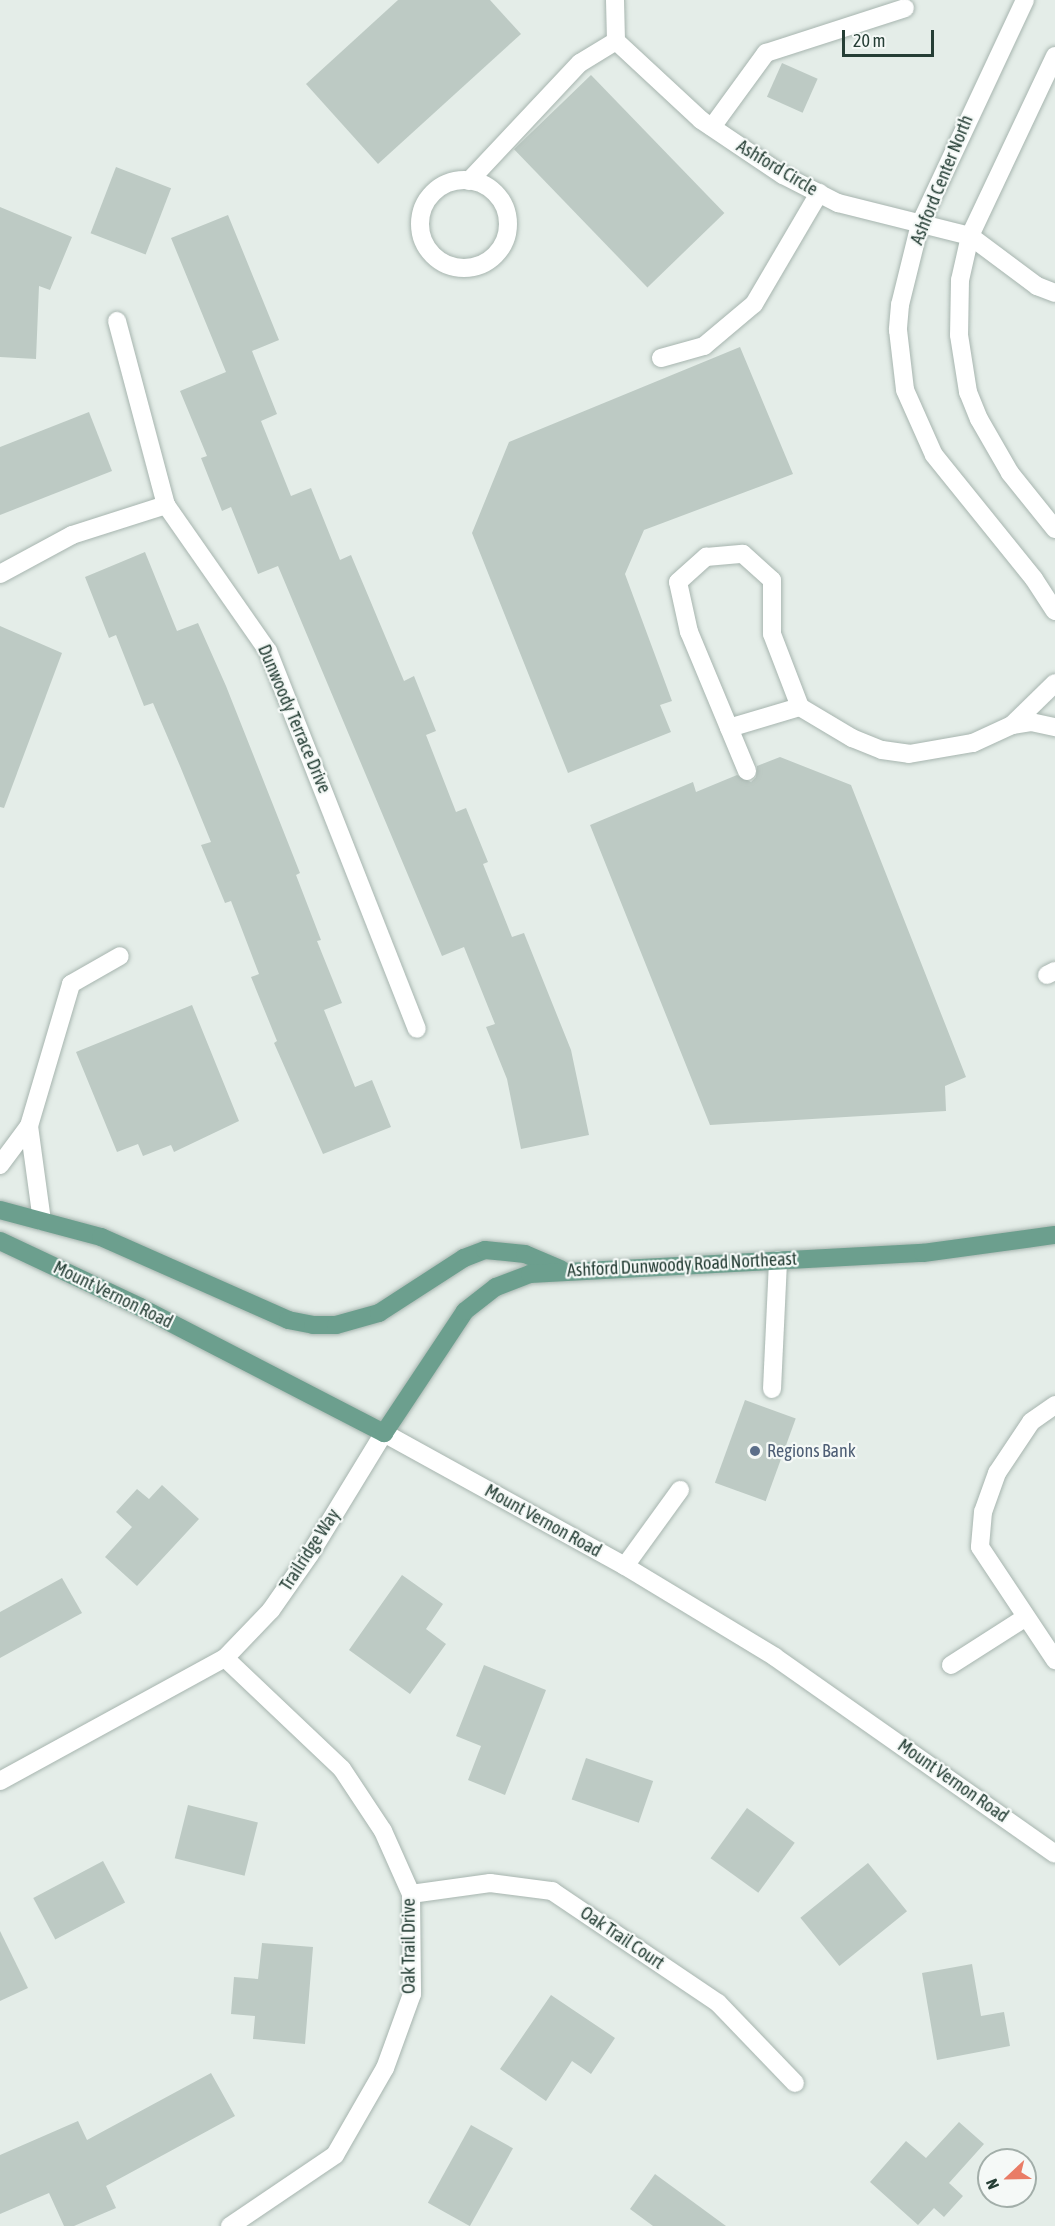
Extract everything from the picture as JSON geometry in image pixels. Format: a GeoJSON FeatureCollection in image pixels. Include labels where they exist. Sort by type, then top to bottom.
{"type":"FeatureCollection","features":[{"type":"Feature","properties":{"kind":"main road"},"geometry":{"type":"LineString","coordinates":[[0,1210],[101,1237],[288,1320],[313,1324],[336,1325],[379,1313],[464,1258],[485,1251],[525,1254],[566,1271]]}},
{"type":"Feature","properties":{"kind":"main road","name":"Ashford Dunwoody Road Northeast"},"geometry":{"type":"LineString","coordinates":[[384,1432],[452,1326],[479,1298],[512,1279],[566,1271],[922,1253],[1055,1235]]}},
{"type":"Feature","properties":{"kind":"main road","name":"Mount Vernon Road"},"geometry":{"type":"LineString","coordinates":[[0,1241],[140,1307],[384,1432]]}},
{"type":"Feature","properties":{"kind":"street"},"geometry":{"type":"LineString","coordinates":[[469,181],[495,194],[504,206],[506,236],[490,260],[461,268],[447,265],[426,247],[420,220],[423,207],[442,186],[469,181],[580,63],[615,41],[615,0]]}},
{"type":"Feature","properties":{"kind":"street","name":"Ashford Center North"},"geometry":{"type":"LineString","coordinates":[[1025,0],[920,224],[900,305],[899,358],[905,390],[934,455],[1034,579],[1055,611]]}},
{"type":"Feature","properties":{"kind":"street"},"geometry":{"type":"LineString","coordinates":[[712,127],[766,53],[905,8]]}},
{"type":"Feature","properties":{"kind":"street","name":"Ashford Circle"},"geometry":{"type":"LineString","coordinates":[[615,41],[712,127],[783,175],[838,203],[970,236]]}},
{"type":"Feature","properties":{"kind":"street"},"geometry":{"type":"LineString","coordinates":[[1055,56],[970,236],[960,280],[959,335],[968,392],[993,446],[1055,529]]}},
{"type":"Feature","properties":{"kind":"street"},"geometry":{"type":"LineString","coordinates":[[661,358],[704,346],[754,304],[819,193]]}},
{"type":"Feature","properties":{"kind":"street"},"geometry":{"type":"LineString","coordinates":[[970,236],[1038,286],[1055,293]]}},
{"type":"Feature","properties":{"kind":"street","name":"Dunwoody Terrace Drive"},"geometry":{"type":"LineString","coordinates":[[117,321],[166,505],[268,651],[417,1029]]}},
{"type":"Feature","properties":{"kind":"street"},"geometry":{"type":"LineString","coordinates":[[0,574],[72,535],[166,505]]}},
{"type":"Feature","properties":{"kind":"street"},"geometry":{"type":"LineString","coordinates":[[747,771],[689,632],[678,582],[706,557],[743,554],[772,580],[772,634],[800,706],[852,738],[882,750],[909,754],[974,742],[1012,725],[1032,722],[1055,727]]}},
{"type":"Feature","properties":{"kind":"street"},"geometry":{"type":"LineString","coordinates":[[1012,725],[1055,682]]}},
{"type":"Feature","properties":{"kind":"street"},"geometry":{"type":"LineString","coordinates":[[729,728],[800,706]]}},
{"type":"Feature","properties":{"kind":"street"},"geometry":{"type":"LineString","coordinates":[[0,1165],[28,1126],[71,984],[120,956]]}},
{"type":"Feature","properties":{"kind":"street"},"geometry":{"type":"LineString","coordinates":[[28,1126],[42,1221]]}},
{"type":"Feature","properties":{"kind":"street"},"geometry":{"type":"LineString","coordinates":[[772,1389],[778,1260]]}},
{"type":"Feature","properties":{"kind":"street"},"geometry":{"type":"LineString","coordinates":[[1055,1405],[1031,1422],[997,1473],[983,1512],[980,1547],[1055,1660]]}},
{"type":"Feature","properties":{"kind":"street","name":"Mount Vernon Road"},"geometry":{"type":"LineString","coordinates":[[384,1432],[625,1566],[775,1657],[1055,1854]]}},
{"type":"Feature","properties":{"kind":"street","name":"Trailridge Way"},"geometry":{"type":"LineString","coordinates":[[225,1658],[271,1610],[310,1554],[384,1432]]}},
{"type":"Feature","properties":{"kind":"street"},"geometry":{"type":"LineString","coordinates":[[625,1566],[680,1490]]}},
{"type":"Feature","properties":{"kind":"street"},"geometry":{"type":"LineString","coordinates":[[951,1665],[1026,1617]]}},
{"type":"Feature","properties":{"kind":"street"},"geometry":{"type":"LineString","coordinates":[[0,1781],[37,1758],[225,1658]]}},
{"type":"Feature","properties":{"kind":"street","name":"Oak Trail Drive"},"geometry":{"type":"LineString","coordinates":[[225,1658],[342,1769],[383,1831],[411,1894],[412,1994],[385,2068],[335,2155],[230,2226]]}},
{"type":"Feature","properties":{"kind":"street","name":"Oak Trail Court"},"geometry":{"type":"LineString","coordinates":[[411,1894],[489,1883],[552,1891],[718,2003],[795,2083]]}},
{"type":"Feature","properties":{"kind":"building"},"geometry":{"type":"Polygon","coordinates":[[[398,0],[490,0],[521,34],[378,164],[306,84],[398,0]]]}},
{"type":"Feature","properties":{"kind":"building"},"geometry":{"type":"Polygon","coordinates":[[[782,63],[818,79],[803,113],[767,97],[782,63]]]}},
{"type":"Feature","properties":{"kind":"building"},"geometry":{"type":"Polygon","coordinates":[[[591,75],[724,213],[647,287],[514,149],[591,75]]]}},
{"type":"Feature","properties":{"kind":"building"},"geometry":{"type":"Polygon","coordinates":[[[116,167],[171,188],[146,254],[91,233],[116,167]]]}},
{"type":"Feature","properties":{"kind":"building"},"geometry":{"type":"Polygon","coordinates":[[[0,207],[72,237],[50,290],[39,286],[36,359],[0,357],[0,207]]]}},
{"type":"Feature","properties":{"kind":"building"},"geometry":{"type":"Polygon","coordinates":[[[228,215],[279,340],[252,351],[277,414],[261,421],[291,496],[311,488],[340,560],[351,555],[404,681],[414,676],[436,731],[426,735],[456,812],[466,808],[488,862],[483,864],[512,937],[524,933],[571,1050],[589,1135],[521,1149],[507,1079],[486,1027],[495,1024],[464,947],[442,956],[278,566],[258,574],[231,507],[222,511],[201,458],[207,456],[180,391],[226,372],[171,238],[228,215]]]}},
{"type":"Feature","properties":{"kind":"building"},"geometry":{"type":"Polygon","coordinates":[[[740,347],[793,474],[644,530],[625,574],[672,701],[660,705],[671,732],[568,773],[472,533],[509,442],[740,347]]]}},
{"type":"Feature","properties":{"kind":"building"},"geometry":{"type":"Polygon","coordinates":[[[89,412],[112,471],[0,515],[0,447],[89,412]]]}},
{"type":"Feature","properties":{"kind":"building"},"geometry":{"type":"Polygon","coordinates":[[[145,552],[177,631],[198,623],[226,686],[300,873],[296,875],[321,940],[317,941],[342,1003],[324,1010],[355,1087],[372,1080],[391,1127],[323,1154],[274,1043],[277,1041],[251,977],[259,974],[231,901],[225,903],[201,845],[211,842],[180,766],[153,703],[144,706],[116,635],[109,638],[85,577],[145,552]]]}},
{"type":"Feature","properties":{"kind":"building"},"geometry":{"type":"Polygon","coordinates":[[[0,626],[62,653],[4,808],[0,807],[0,626]]]}},
{"type":"Feature","properties":{"kind":"building"},"geometry":{"type":"Polygon","coordinates":[[[780,757],[851,785],[966,1077],[945,1086],[946,1111],[710,1125],[590,825],[693,782],[696,792],[737,775],[751,782],[756,777],[757,766],[780,757]]]}},
{"type":"Feature","properties":{"kind":"building"},"geometry":{"type":"Polygon","coordinates":[[[192,1005],[239,1121],[174,1152],[171,1145],[143,1156],[138,1144],[117,1152],[76,1052],[192,1005]]]}},
{"type":"Feature","properties":{"kind":"building","name":"Regions Bank"},"geometry":{"type":"Polygon","coordinates":[[[745,1400],[796,1418],[766,1501],[715,1483],[745,1400]]]}},
{"type":"Feature","properties":{"kind":"building"},"geometry":{"type":"Polygon","coordinates":[[[162,1485],[199,1519],[137,1586],[105,1557],[132,1527],[116,1512],[137,1489],[149,1499],[162,1485]]]}},
{"type":"Feature","properties":{"kind":"building"},"geometry":{"type":"Polygon","coordinates":[[[402,1575],[443,1604],[426,1629],[446,1644],[410,1694],[349,1650],[402,1575]]]}},
{"type":"Feature","properties":{"kind":"building"},"geometry":{"type":"Polygon","coordinates":[[[62,1578],[82,1613],[0,1658],[0,1612],[62,1578]]]}},
{"type":"Feature","properties":{"kind":"building"},"geometry":{"type":"Polygon","coordinates":[[[484,1665],[546,1690],[505,1795],[468,1780],[481,1746],[456,1736],[484,1665]]]}},
{"type":"Feature","properties":{"kind":"building"},"geometry":{"type":"Polygon","coordinates":[[[586,1758],[653,1781],[639,1823],[572,1800],[586,1758]]]}},
{"type":"Feature","properties":{"kind":"building"},"geometry":{"type":"Polygon","coordinates":[[[188,1805],[258,1822],[245,1876],[175,1858],[188,1805]]]}},
{"type":"Feature","properties":{"kind":"building"},"geometry":{"type":"Polygon","coordinates":[[[747,1808],[795,1843],[758,1893],[711,1858],[747,1808]]]}},
{"type":"Feature","properties":{"kind":"building"},"geometry":{"type":"Polygon","coordinates":[[[103,1861],[125,1902],[55,1940],[33,1898],[103,1861]]]}},
{"type":"Feature","properties":{"kind":"building"},"geometry":{"type":"Polygon","coordinates":[[[868,1863],[907,1911],[839,1966],[800,1918],[868,1863]]]}},
{"type":"Feature","properties":{"kind":"building"},"geometry":{"type":"Polygon","coordinates":[[[0,1931],[28,1988],[0,2001],[0,1931]]]}},
{"type":"Feature","properties":{"kind":"building"},"geometry":{"type":"Polygon","coordinates":[[[262,1943],[313,1947],[305,2044],[253,2039],[255,2016],[231,2014],[234,1977],[258,1979],[262,1943]]]}},
{"type":"Feature","properties":{"kind":"building"},"geometry":{"type":"Polygon","coordinates":[[[972,1964],[981,2016],[1004,2012],[1010,2046],[937,2060],[922,1973],[972,1964]]]}},
{"type":"Feature","properties":{"kind":"building"},"geometry":{"type":"Polygon","coordinates":[[[551,1995],[615,2038],[591,2074],[572,2061],[546,2101],[500,2069],[551,1995]]]}},
{"type":"Feature","properties":{"kind":"building"},"geometry":{"type":"Polygon","coordinates":[[[211,2073],[235,2116],[106,2186],[116,2208],[74,2226],[64,2226],[49,2193],[0,2214],[0,2155],[78,2121],[87,2140],[211,2073]]]}},
{"type":"Feature","properties":{"kind":"building"},"geometry":{"type":"Polygon","coordinates":[[[959,2122],[984,2144],[977,2148],[977,2152],[949,2183],[963,2196],[944,2217],[934,2208],[918,2225],[870,2182],[906,2141],[926,2158],[959,2122]]]}},
{"type":"Feature","properties":{"kind":"building"},"geometry":{"type":"Polygon","coordinates":[[[471,2125],[513,2148],[470,2226],[428,2203],[471,2125]]]}},
{"type":"Feature","properties":{"kind":"building"},"geometry":{"type":"Polygon","coordinates":[[[655,2174],[726,2226],[653,2226],[630,2209],[655,2174]]]}},
{"type":"Feature","properties":{"kind":"place","name":"Regions Bank"},"geometry":{"type":"Point","coordinates":[755,1451]}}]}
